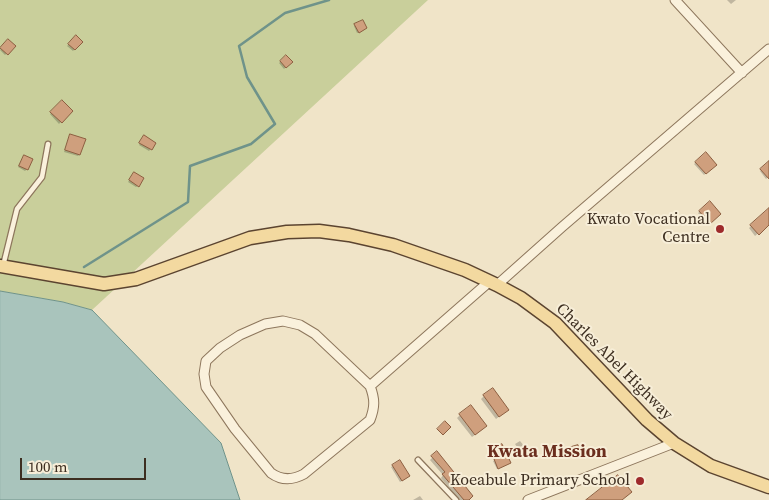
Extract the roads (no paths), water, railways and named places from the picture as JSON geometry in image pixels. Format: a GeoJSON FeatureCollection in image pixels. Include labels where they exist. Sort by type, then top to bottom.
{"type":"FeatureCollection","features":[{"type":"Feature","properties":{"kind":"main road","name":"Charles Abel Highway"},"geometry":{"type":"LineString","coordinates":[[1,266],[104,284],[136,279],[250,238],[287,232],[320,231],[393,245],[465,270],[494,283],[520,298],[555,323],[647,420],[674,443],[712,466],[769,487]]}},
{"type":"Feature","properties":{"kind":"street"},"geometry":{"type":"LineString","coordinates":[[675,0],[742,73]]}},
{"type":"Feature","properties":{"kind":"street"},"geometry":{"type":"LineString","coordinates":[[370,386],[600,194],[769,49]]}},
{"type":"Feature","properties":{"kind":"street"},"geometry":{"type":"LineString","coordinates":[[283,322],[300,325],[315,334],[370,386],[374,396],[375,407],[370,420],[304,474],[289,479],[277,477],[271,473],[235,429],[206,387],[204,374],[206,361],[240,334],[265,324],[283,322]]}},
{"type":"Feature","properties":{"kind":"street"},"geometry":{"type":"LineString","coordinates":[[528,500],[674,443]]}},
{"type":"Feature","properties":{"kind":"lane"},"geometry":{"type":"LineString","coordinates":[[1,266],[17,209],[42,177],[48,144]]}},
{"type":"Feature","properties":{"kind":"lane"},"geometry":{"type":"LineString","coordinates":[[418,460],[456,500]]}},
{"type":"Feature","properties":{"kind":"water"},"geometry":{"type":"Polygon","coordinates":[[[0,291],[63,302],[92,310],[221,443],[240,500],[0,500],[0,291]]]}},
{"type":"Feature","properties":{"kind":"waterway"},"geometry":{"type":"LineString","coordinates":[[84,267],[188,202],[190,166],[251,144],[275,124],[247,77],[239,46],[285,13],[329,0]]}},
{"type":"Feature","properties":{"kind":"place","name":"Kwato Vocational Centre"},"geometry":{"type":"Point","coordinates":[720,229]}},
{"type":"Feature","properties":{"kind":"place","name":"Koeabule Primary School"},"geometry":{"type":"Point","coordinates":[640,481]}},
{"type":"Feature","properties":{"kind":"district","name":"Kwata Mission"},"geometry":{"type":"Point","coordinates":[547,452]}}]}
